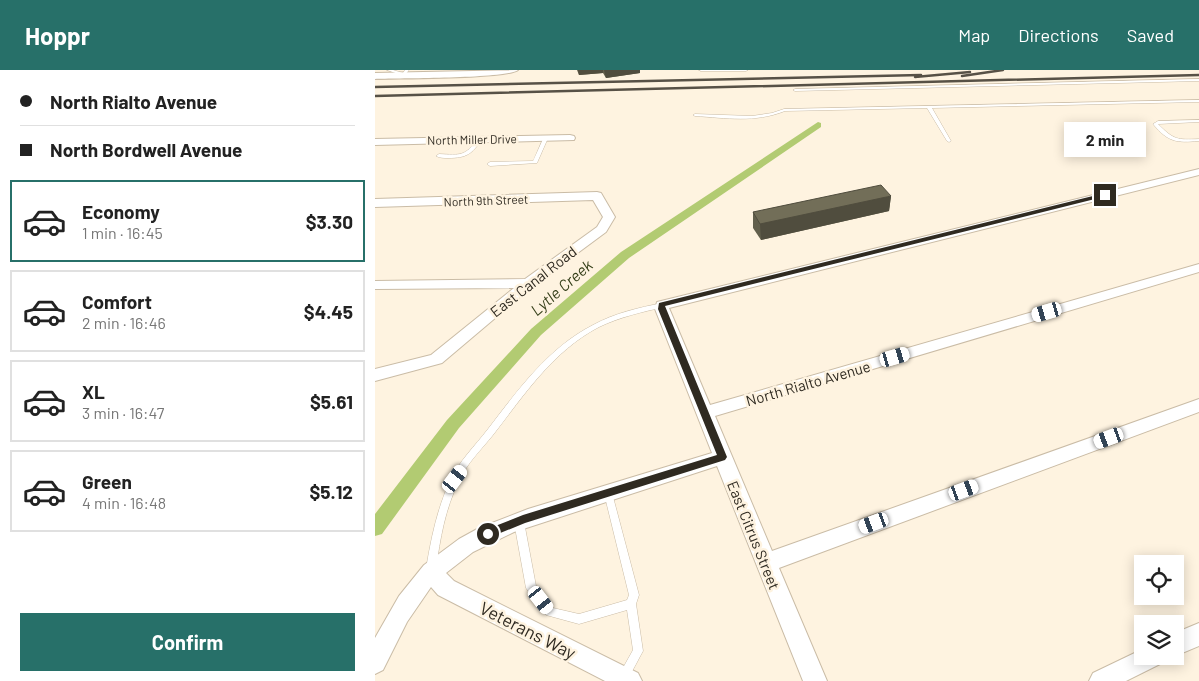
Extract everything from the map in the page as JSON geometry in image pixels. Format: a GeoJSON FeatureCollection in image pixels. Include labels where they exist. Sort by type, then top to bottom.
{"type":"FeatureCollection","features":[{"type":"Feature","properties":{"kind":"street"},"geometry":{"type":"LineString","coordinates":[[375,76],[426,72],[488,73],[514,70]]}},
{"type":"Feature","properties":{"kind":"street","name":"North Miller Drive"},"geometry":{"type":"LineString","coordinates":[[375,142],[570,138]]}},
{"type":"Feature","properties":{"kind":"street"},"geometry":{"type":"LineString","coordinates":[[662,305],[1199,172]]}},
{"type":"Feature","properties":{"kind":"street","name":"North 9th Street"},"geometry":{"type":"LineString","coordinates":[[375,204],[597,196]]}},
{"type":"Feature","properties":{"kind":"street","name":"East Canal Road"},"geometry":{"type":"LineString","coordinates":[[375,375],[436,359],[528,282],[602,229],[609,217],[597,196]]}},
{"type":"Feature","properties":{"kind":"street","name":"North Rialto Avenue"},"geometry":{"type":"LineString","coordinates":[[704,413],[1199,268]]}},
{"type":"Feature","properties":{"kind":"street"},"geometry":{"type":"LineString","coordinates":[[375,285],[528,282]]}},
{"type":"Feature","properties":{"kind":"street","name":"East Citrus Street"},"geometry":{"type":"LineString","coordinates":[[662,305],[661,309],[815,681]]}},
{"type":"Feature","properties":{"kind":"street"},"geometry":{"type":"LineString","coordinates":[[766,563],[1199,404]]}},
{"type":"Feature","properties":{"kind":"street"},"geometry":{"type":"LineString","coordinates":[[375,662],[399,613],[431,572],[457,551],[488,534],[519,522],[722,457]]}},
{"type":"Feature","properties":{"kind":"street","name":"Veterans Way"},"geometry":{"type":"LineString","coordinates":[[431,572],[446,588],[627,679]]}},
{"type":"Feature","properties":{"kind":"street"},"geometry":{"type":"LineString","coordinates":[[1184,641],[1199,634]]}},
{"type":"Feature","properties":{"kind":"street"},"geometry":{"type":"LineString","coordinates":[[1101,681],[1134,665]]}},
{"type":"Feature","properties":{"kind":"lane"},"geometry":{"type":"LineString","coordinates":[[389,70],[406,73]]}},
{"type":"Feature","properties":{"kind":"lane"},"geometry":{"type":"LineString","coordinates":[[701,70],[746,70]]}},
{"type":"Feature","properties":{"kind":"lane"},"geometry":{"type":"LineString","coordinates":[[795,90],[1199,80]]}},
{"type":"Feature","properties":{"kind":"lane"},"geometry":{"type":"LineString","coordinates":[[695,115],[754,117],[770,116],[784,110],[1199,101]]}},
{"type":"Feature","properties":{"kind":"lane"},"geometry":{"type":"LineString","coordinates":[[929,107],[949,141]]}},
{"type":"Feature","properties":{"kind":"lane"},"geometry":{"type":"LineString","coordinates":[[1199,121],[1158,122],[1155,124],[1170,140],[1176,142],[1199,140]]}},
{"type":"Feature","properties":{"kind":"lane"},"geometry":{"type":"LineString","coordinates":[[490,164],[535,162],[546,138]]}},
{"type":"Feature","properties":{"kind":"lane"},"geometry":{"type":"LineString","coordinates":[[439,156],[464,156],[470,153],[480,139]]}},
{"type":"Feature","properties":{"kind":"lane"},"geometry":{"type":"LineString","coordinates":[[431,572],[439,519],[455,479],[515,400],[566,344],[587,330],[616,317],[662,305]]}},
{"type":"Feature","properties":{"kind":"lane"},"geometry":{"type":"LineString","coordinates":[[608,493],[634,595],[631,604],[638,651],[627,679]]}},
{"type":"Feature","properties":{"kind":"lane"},"geometry":{"type":"LineString","coordinates":[[519,522],[531,588],[551,612],[579,619],[631,604]]}},
{"type":"Feature","properties":{"kind":"building"},"geometry":{"type":"Polygon","coordinates":[[[881,185],[891,196],[760,224],[753,212],[881,185]]]}},
{"type":"Feature","properties":{"kind":"waterway","name":"Lytle Creek"},"geometry":{"type":"LineString","coordinates":[[375,528],[453,424],[536,332],[625,255],[818,125]]}},
{"type":"Feature","properties":{"kind":"railway"},"geometry":{"type":"LineString","coordinates":[[962,76],[1003,70]]}},
{"type":"Feature","properties":{"kind":"railway"},"geometry":{"type":"LineString","coordinates":[[915,77],[970,72]]}},
{"type":"Feature","properties":{"kind":"railway"},"geometry":{"type":"LineString","coordinates":[[375,87],[921,75]]}},
{"type":"Feature","properties":{"kind":"railway"},"geometry":{"type":"LineString","coordinates":[[375,96],[1199,75]]}},
{"type":"Feature","properties":{"kind":"route"},"geometry":{"type":"LineString","coordinates":[[488,534],[523,520],[722,457],[661,309],[662,305],[1105,195]]}}]}
